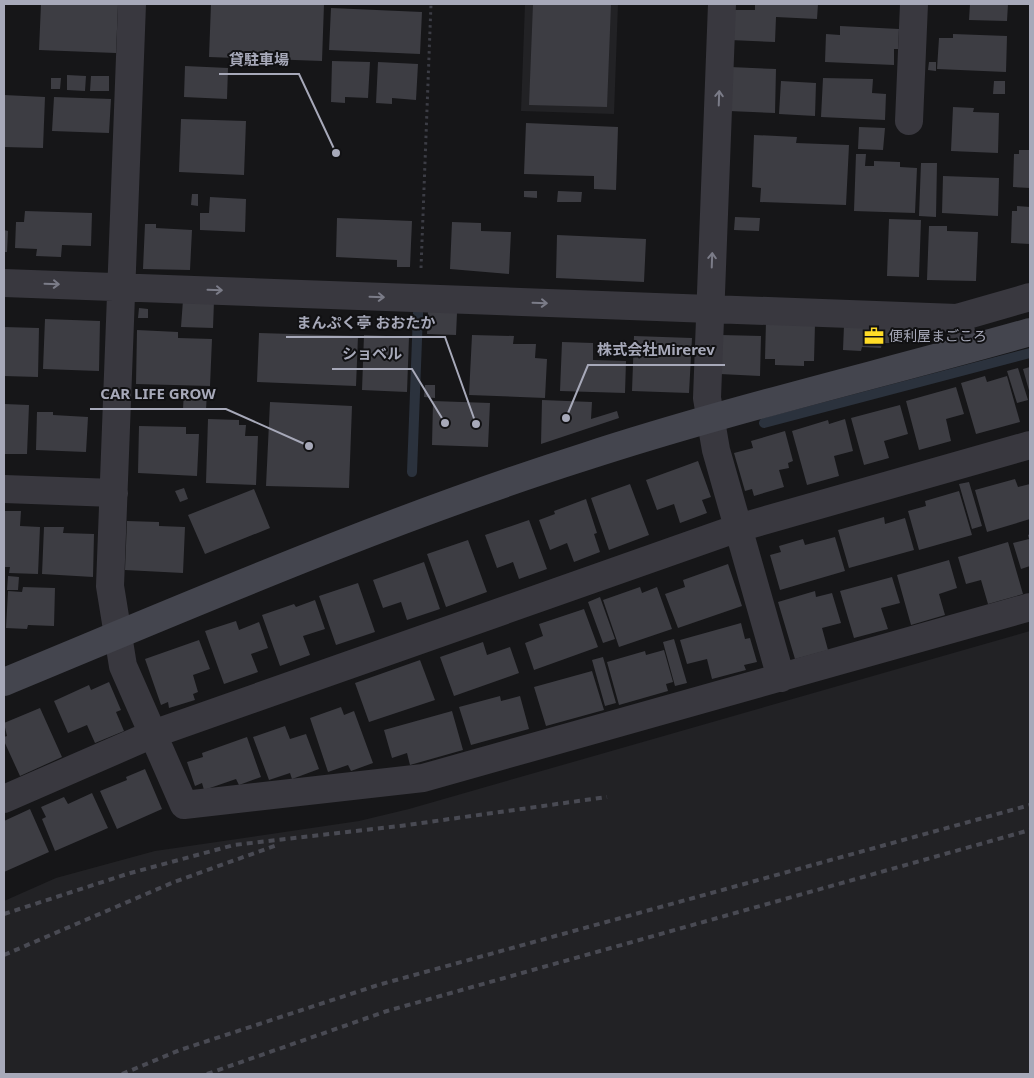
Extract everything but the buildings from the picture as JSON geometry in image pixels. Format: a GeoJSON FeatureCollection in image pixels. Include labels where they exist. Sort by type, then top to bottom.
{"type":"FeatureCollection","features":[{"type":"Feature","properties":{"kind":"street"},"geometry":{"type":"LineString","coordinates":[[132,4],[110,586],[123,666],[184,805],[423,778],[1030,607]]}},
{"type":"Feature","properties":{"kind":"street"},"geometry":{"type":"LineString","coordinates":[[722,4],[707,395],[716,450],[781,678]]}},
{"type":"Feature","properties":{"kind":"street"},"geometry":{"type":"LineString","coordinates":[[909,122],[914,4]]}},
{"type":"Feature","properties":{"kind":"street"},"geometry":{"type":"LineString","coordinates":[[4,283],[957,318],[1030,297]]}},
{"type":"Feature","properties":{"kind":"street"},"geometry":{"type":"LineString","coordinates":[[957,318],[965,349]]}},
{"type":"Feature","properties":{"kind":"street"},"geometry":{"type":"LineString","coordinates":[[4,682],[324,550],[427,511],[584,457],[711,418],[1030,332]]}},
{"type":"Feature","properties":{"kind":"street"},"geometry":{"type":"LineString","coordinates":[[4,800],[153,734],[738,528],[1030,445]]}},
{"type":"Feature","properties":{"kind":"street"},"geometry":{"type":"LineString","coordinates":[[4,489],[114,493]]}},
{"type":"Feature","properties":{"kind":"path"},"geometry":{"type":"LineString","coordinates":[[420,298],[431,4]]}},
{"type":"Feature","properties":{"kind":"shaded area"},"geometry":{"type":"Polygon","coordinates":[[[525,4],[618,4],[614,114],[521,111],[525,4]]]}},
{"type":"Feature","properties":{"kind":"shaded area"},"geometry":{"type":"Polygon","coordinates":[[[1030,631],[1030,1074],[4,1074],[4,901],[56,878],[155,851],[359,821],[409,809],[1030,631]]]}},
{"type":"Feature","properties":{"kind":"waterway"},"geometry":{"type":"LineString","coordinates":[[412,472],[418,313]]}},
{"type":"Feature","properties":{"kind":"waterway"},"geometry":{"type":"LineString","coordinates":[[764,423],[1030,353]]}},
{"type":"Feature","properties":{"kind":"railway"},"geometry":{"type":"LineString","coordinates":[[4,914],[127,874],[234,845],[400,826],[607,797]]}},
{"type":"Feature","properties":{"kind":"railway"},"geometry":{"type":"LineString","coordinates":[[122,1074],[180,1050],[378,985],[1030,805]]}},
{"type":"Feature","properties":{"kind":"railway"},"geometry":{"type":"LineString","coordinates":[[207,1074],[387,1011],[1030,830]]}},
{"type":"Feature","properties":{"kind":"railway"},"geometry":{"type":"LineString","coordinates":[[4,955],[174,882],[277,845]]}},
{"type":"Feature","properties":{"kind":"place","name":"貸駐車場"},"geometry":{"type":"Point","coordinates":[336,153]}},
{"type":"Feature","properties":{"kind":"place","name":"便利屋まごころ"},"geometry":{"type":"Point","coordinates":[874,336]}},
{"type":"Feature","properties":{"kind":"place","name":"株式会社Mirerev"},"geometry":{"type":"Point","coordinates":[566,418]}},
{"type":"Feature","properties":{"kind":"place","name":"ショベル"},"geometry":{"type":"Point","coordinates":[445,423]}},
{"type":"Feature","properties":{"kind":"place","name":"まんぷく亭 おおたか"},"geometry":{"type":"Point","coordinates":[476,424]}},
{"type":"Feature","properties":{"kind":"place","name":"CAR LIFE GROW"},"geometry":{"type":"Point","coordinates":[309,446]}}]}
